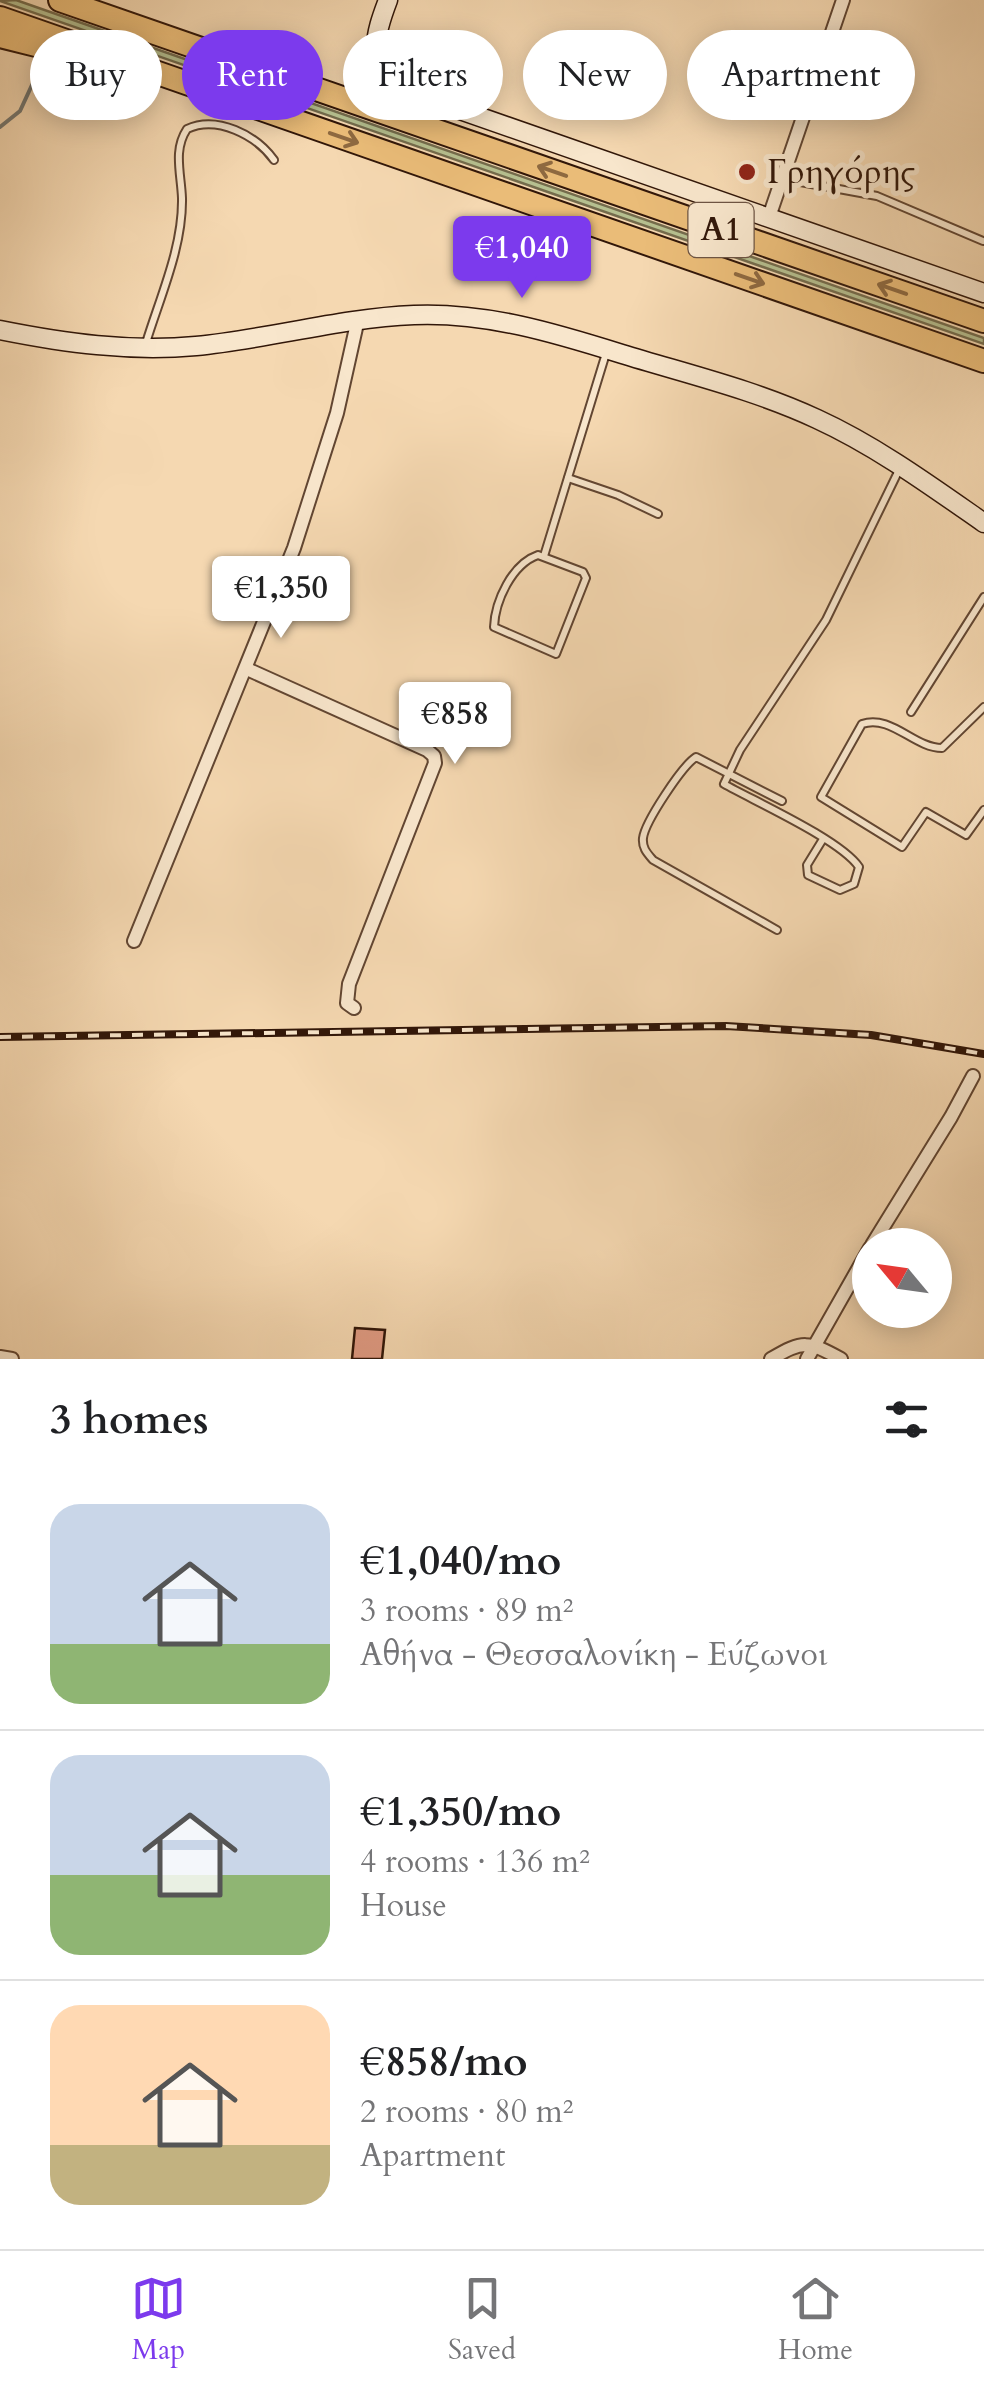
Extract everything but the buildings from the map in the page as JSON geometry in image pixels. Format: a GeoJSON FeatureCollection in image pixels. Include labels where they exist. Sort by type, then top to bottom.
{"type":"FeatureCollection","features":[{"type":"Feature","properties":{"kind":"highway","name":"Α1"},"geometry":{"type":"LineString","coordinates":[[60,0],[182,43]]}},
{"type":"Feature","properties":{"kind":"highway"},"geometry":{"type":"LineString","coordinates":[[89,0],[182,42]]}},
{"type":"Feature","properties":{"kind":"highway","name":"Α1"},"geometry":{"type":"LineString","coordinates":[[0,18],[984,361]]}},
{"type":"Feature","properties":{"kind":"highway"},"geometry":{"type":"LineString","coordinates":[[0,36],[176,80]]}},
{"type":"Feature","properties":{"kind":"highway","name":"Α1"},"geometry":{"type":"LineString","coordinates":[[323,92],[984,321]]}},
{"type":"Feature","properties":{"kind":"street"},"geometry":{"type":"LineString","coordinates":[[388,0],[377,30],[375,53],[381,72],[400,89],[984,293]]}},
{"type":"Feature","properties":{"kind":"street"},"geometry":{"type":"LineString","coordinates":[[770,217],[842,0]]}},
{"type":"Feature","properties":{"kind":"street"},"geometry":{"type":"LineString","coordinates":[[0,330],[57,341],[144,349],[232,341],[358,319],[420,314],[531,328],[766,398],[852,436],[984,524]]}},
{"type":"Feature","properties":{"kind":"street"},"geometry":{"type":"LineString","coordinates":[[134,941],[181,819],[247,670],[300,531],[337,413],[358,319]]}},
{"type":"Feature","properties":{"kind":"street"},"geometry":{"type":"LineString","coordinates":[[247,670],[434,756],[391,880],[349,984],[348,1003],[354,1008]]}},
{"type":"Feature","properties":{"kind":"street"},"geometry":{"type":"LineString","coordinates":[[882,1228],[973,1076]]}},
{"type":"Feature","properties":{"kind":"street"},"geometry":{"type":"LineString","coordinates":[[808,1359],[852,1281]]}},
{"type":"Feature","properties":{"kind":"street"},"geometry":{"type":"LineString","coordinates":[[770,1359],[803,1343],[840,1359]]}},
{"type":"Feature","properties":{"kind":"street"},"geometry":{"type":"LineString","coordinates":[[0,1357],[12,1359]]}},
{"type":"Feature","properties":{"kind":"lane"},"geometry":{"type":"LineString","coordinates":[[144,349],[176,247],[182,200],[178,152],[187,128],[206,124],[229,127],[264,146],[274,160]]}},
{"type":"Feature","properties":{"kind":"lane"},"geometry":{"type":"LineString","coordinates":[[783,178],[877,196],[983,240]]}},
{"type":"Feature","properties":{"kind":"lane"},"geometry":{"type":"LineString","coordinates":[[544,556],[608,349]]}},
{"type":"Feature","properties":{"kind":"lane"},"geometry":{"type":"LineString","coordinates":[[823,839],[807,865],[808,876],[840,890],[854,884],[859,867],[852,856],[823,839],[724,784],[740,750],[826,620],[901,467]]}},
{"type":"Feature","properties":{"kind":"lane"},"geometry":{"type":"LineString","coordinates":[[568,478],[658,514]]}},
{"type":"Feature","properties":{"kind":"lane"},"geometry":{"type":"LineString","coordinates":[[544,556],[583,572],[586,578],[556,654],[494,627],[494,618],[516,569],[531,557],[544,556]]}},
{"type":"Feature","properties":{"kind":"lane"},"geometry":{"type":"LineString","coordinates":[[911,712],[984,597]]}},
{"type":"Feature","properties":{"kind":"lane"},"geometry":{"type":"LineString","coordinates":[[984,707],[942,748],[926,745],[879,722],[862,724],[821,797],[902,847],[926,812],[966,835],[984,810]]}},
{"type":"Feature","properties":{"kind":"lane"},"geometry":{"type":"LineString","coordinates":[[777,930],[653,860],[644,847],[645,832],[691,759],[704,758],[782,801]]}},
{"type":"Feature","properties":{"kind":"green space"},"geometry":{"type":"Polygon","coordinates":[[[16,0],[102,30],[83,30],[0,1],[16,0]]]}},
{"type":"Feature","properties":{"kind":"green space"},"geometry":{"type":"Polygon","coordinates":[[[162,51],[182,58],[182,64],[162,57],[162,51]]]}},
{"type":"Feature","properties":{"kind":"green space"},"geometry":{"type":"Polygon","coordinates":[[[323,107],[343,114],[343,120],[360,120],[984,338],[984,344],[323,114],[323,107]]]}},
{"type":"Feature","properties":{"kind":"waterway"},"geometry":{"type":"LineString","coordinates":[[0,127],[20,111],[30,89]]}},
{"type":"Feature","properties":{"kind":"railway"},"geometry":{"type":"LineString","coordinates":[[0,1037],[726,1026],[871,1035],[984,1054]]}},
{"type":"Feature","properties":{"kind":"place","name":"Γρηγόρης"},"geometry":{"type":"Point","coordinates":[747,172]}}]}
